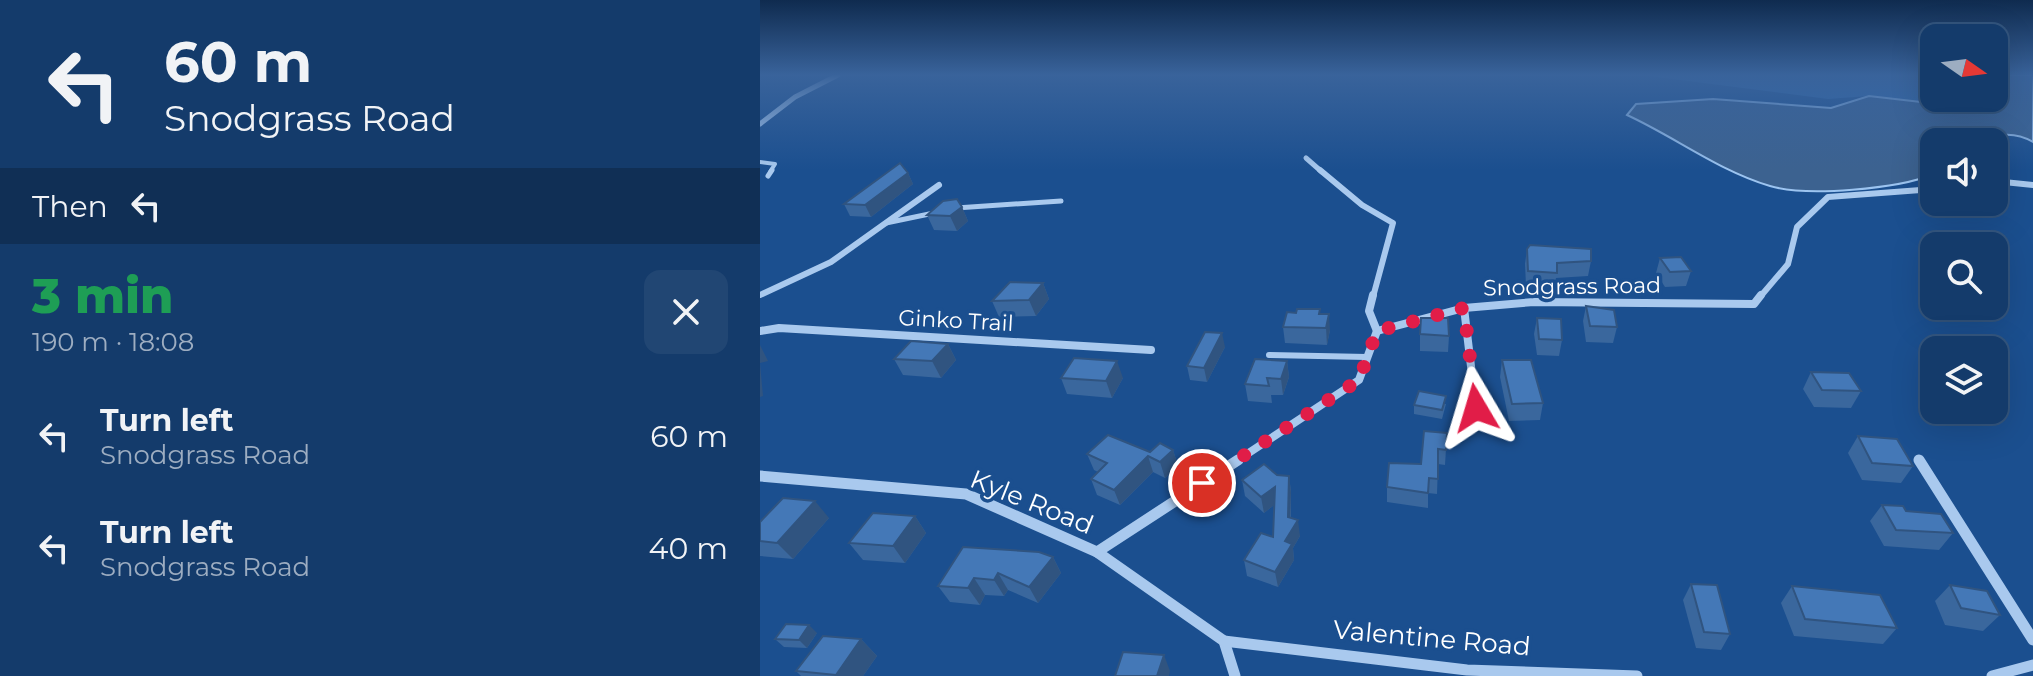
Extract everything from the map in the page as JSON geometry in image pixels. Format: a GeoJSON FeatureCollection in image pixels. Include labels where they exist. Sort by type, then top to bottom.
{"type":"FeatureCollection","features":[{"type":"Feature","properties":{"kind":"street"},"geometry":{"type":"LineString","coordinates":[[760,124],[783,107]]}},
{"type":"Feature","properties":{"kind":"street"},"geometry":{"type":"LineString","coordinates":[[1097,552],[1359,380],[1377,331],[1369,311],[1393,223],[1362,205],[1306,158]]}},
{"type":"Feature","properties":{"kind":"street"},"geometry":{"type":"LineString","coordinates":[[2008,182],[2033,185]]}},
{"type":"Feature","properties":{"kind":"street"},"geometry":{"type":"LineString","coordinates":[[760,295],[783,288],[829,264],[939,185]]}},
{"type":"Feature","properties":{"kind":"street","name":"Snodgrass Road"},"geometry":{"type":"LineString","coordinates":[[1377,331],[1464,308],[1534,302],[1754,304],[1788,264],[1797,227],[1828,197],[1920,190]]}},
{"type":"Feature","properties":{"kind":"street"},"geometry":{"type":"LineString","coordinates":[[1464,308],[1476,408]]}},
{"type":"Feature","properties":{"kind":"street","name":"Ginko Trail"},"geometry":{"type":"LineString","coordinates":[[760,331],[779,328],[1151,350]]}},
{"type":"Feature","properties":{"kind":"street"},"geometry":{"type":"LineString","coordinates":[[1919,460],[2033,640]]}},
{"type":"Feature","properties":{"kind":"street","name":"Kyle Road"},"geometry":{"type":"LineString","coordinates":[[760,476],[966,494],[1097,552],[1224,641]]}},
{"type":"Feature","properties":{"kind":"street"},"geometry":{"type":"LineString","coordinates":[[1224,641],[1235,676]]}},
{"type":"Feature","properties":{"kind":"street","name":"Valentine Road"},"geometry":{"type":"LineString","coordinates":[[1224,641],[1467,673],[1637,676]]}},
{"type":"Feature","properties":{"kind":"street"},"geometry":{"type":"LineString","coordinates":[[1992,676],[2033,665]]}},
{"type":"Feature","properties":{"kind":"lane"},"geometry":{"type":"LineString","coordinates":[[760,162],[775,164],[768,176]]}},
{"type":"Feature","properties":{"kind":"lane"},"geometry":{"type":"LineString","coordinates":[[886,223],[957,208],[1061,201]]}},
{"type":"Feature","properties":{"kind":"lane"},"geometry":{"type":"LineString","coordinates":[[1269,355],[1367,357]]}},
{"type":"Feature","properties":{"kind":"shaded area"},"geometry":{"type":"Polygon","coordinates":[[[1634,107],[1920,107],[1920,112],[2008,112],[2008,107],[2033,107],[2033,142],[2008,135],[2008,128],[1920,128],[1920,178],[1852,190],[1806,191],[1751,180],[1627,115],[1634,107]]]}},
{"type":"Feature","properties":{"kind":"building"},"geometry":{"type":"Polygon","coordinates":[[[900,163],[908,173],[865,205],[844,204],[900,163]]]}},
{"type":"Feature","properties":{"kind":"building"},"geometry":{"type":"Polygon","coordinates":[[[957,199],[962,207],[950,216],[927,215],[943,201],[957,199]]]}},
{"type":"Feature","properties":{"kind":"building"},"geometry":{"type":"Polygon","coordinates":[[[1530,245],[1591,249],[1591,261],[1557,263],[1557,273],[1528,271],[1527,249],[1530,245]]]}},
{"type":"Feature","properties":{"kind":"building"},"geometry":{"type":"Polygon","coordinates":[[[1681,257],[1691,271],[1670,272],[1660,258],[1681,257]]]}},
{"type":"Feature","properties":{"kind":"building"},"geometry":{"type":"Polygon","coordinates":[[[1010,282],[1043,283],[1029,300],[992,301],[1010,282]]]}},
{"type":"Feature","properties":{"kind":"building"},"geometry":{"type":"Polygon","coordinates":[[[1586,306],[1614,310],[1617,327],[1590,326],[1586,306]]]}},
{"type":"Feature","properties":{"kind":"building"},"geometry":{"type":"Polygon","coordinates":[[[1297,309],[1320,309],[1319,314],[1329,314],[1326,328],[1283,327],[1287,312],[1296,313],[1297,309]]]}},
{"type":"Feature","properties":{"kind":"building"},"geometry":{"type":"Polygon","coordinates":[[[1421,318],[1448,318],[1449,336],[1420,334],[1421,318]]]}},
{"type":"Feature","properties":{"kind":"building"},"geometry":{"type":"Polygon","coordinates":[[[1537,318],[1561,319],[1562,340],[1539,339],[1537,318]]]}},
{"type":"Feature","properties":{"kind":"building"},"geometry":{"type":"Polygon","coordinates":[[[1205,332],[1222,333],[1204,368],[1187,366],[1205,332]]]}},
{"type":"Feature","properties":{"kind":"building"},"geometry":{"type":"Polygon","coordinates":[[[911,341],[948,344],[932,361],[894,359],[911,341]]]}},
{"type":"Feature","properties":{"kind":"building"},"geometry":{"type":"Polygon","coordinates":[[[1074,358],[1117,361],[1106,381],[1061,378],[1074,358]]]}},
{"type":"Feature","properties":{"kind":"building"},"geometry":{"type":"Polygon","coordinates":[[[1255,359],[1287,361],[1281,379],[1267,378],[1269,386],[1245,384],[1255,359]]]}},
{"type":"Feature","properties":{"kind":"building"},"geometry":{"type":"Polygon","coordinates":[[[1502,360],[1531,360],[1543,403],[1512,404],[1502,360]]]}},
{"type":"Feature","properties":{"kind":"building"},"geometry":{"type":"Polygon","coordinates":[[[1811,372],[1849,373],[1861,391],[1822,390],[1811,372]]]}},
{"type":"Feature","properties":{"kind":"building"},"geometry":{"type":"Polygon","coordinates":[[[1419,391],[1446,396],[1442,410],[1414,405],[1419,391]]]}},
{"type":"Feature","properties":{"kind":"building"},"geometry":{"type":"Polygon","coordinates":[[[1424,431],[1447,433],[1446,450],[1438,449],[1438,479],[1429,478],[1428,493],[1387,487],[1389,463],[1421,464],[1424,431]]]}},
{"type":"Feature","properties":{"kind":"building"},"geometry":{"type":"Polygon","coordinates":[[[1108,435],[1150,452],[1160,443],[1173,450],[1160,462],[1148,456],[1114,490],[1091,479],[1107,463],[1087,454],[1108,435]]]}},
{"type":"Feature","properties":{"kind":"building"},"geometry":{"type":"Polygon","coordinates":[[[1858,436],[1897,439],[1913,466],[1872,463],[1858,436]]]}},
{"type":"Feature","properties":{"kind":"building"},"geometry":{"type":"Polygon","coordinates":[[[1264,464],[1277,475],[1289,476],[1288,517],[1298,520],[1285,541],[1292,544],[1275,572],[1244,560],[1261,533],[1273,537],[1275,487],[1261,497],[1242,480],[1264,464]]]}},
{"type":"Feature","properties":{"kind":"building"},"geometry":{"type":"Polygon","coordinates":[[[783,498],[815,501],[777,543],[760,541],[760,522],[783,498]]]}},
{"type":"Feature","properties":{"kind":"building"},"geometry":{"type":"Polygon","coordinates":[[[1882,505],[1941,514],[1953,533],[1896,530],[1882,505]]]}},
{"type":"Feature","properties":{"kind":"building"},"geometry":{"type":"Polygon","coordinates":[[[873,513],[915,516],[893,546],[849,543],[873,513]]]}},
{"type":"Feature","properties":{"kind":"building"},"geometry":{"type":"Polygon","coordinates":[[[963,547],[1039,552],[1053,557],[1029,587],[998,573],[994,580],[974,578],[968,588],[938,586],[963,547]]]}},
{"type":"Feature","properties":{"kind":"building"},"geometry":{"type":"Polygon","coordinates":[[[1691,584],[1717,585],[1730,634],[1704,632],[1691,584]]]}},
{"type":"Feature","properties":{"kind":"building"},"geometry":{"type":"Polygon","coordinates":[[[1950,585],[1987,591],[2000,615],[1961,608],[1950,585]]]}},
{"type":"Feature","properties":{"kind":"building"},"geometry":{"type":"Polygon","coordinates":[[[1792,586],[1880,595],[1897,628],[1805,619],[1792,586]]]}},
{"type":"Feature","properties":{"kind":"building"},"geometry":{"type":"Polygon","coordinates":[[[786,624],[809,625],[799,640],[775,639],[786,624]]]}},
{"type":"Feature","properties":{"kind":"building"},"geometry":{"type":"Polygon","coordinates":[[[823,636],[861,639],[836,675],[796,671],[823,636]]]}},
{"type":"Feature","properties":{"kind":"building"},"geometry":{"type":"Polygon","coordinates":[[[1123,652],[1164,655],[1157,676],[1115,676],[1123,652]]]}},
{"type":"Feature","properties":{"kind":"route"},"geometry":{"type":"LineString","coordinates":[[1202,483],[1359,380],[1377,331],[1464,308],[1476,408]]}}]}
